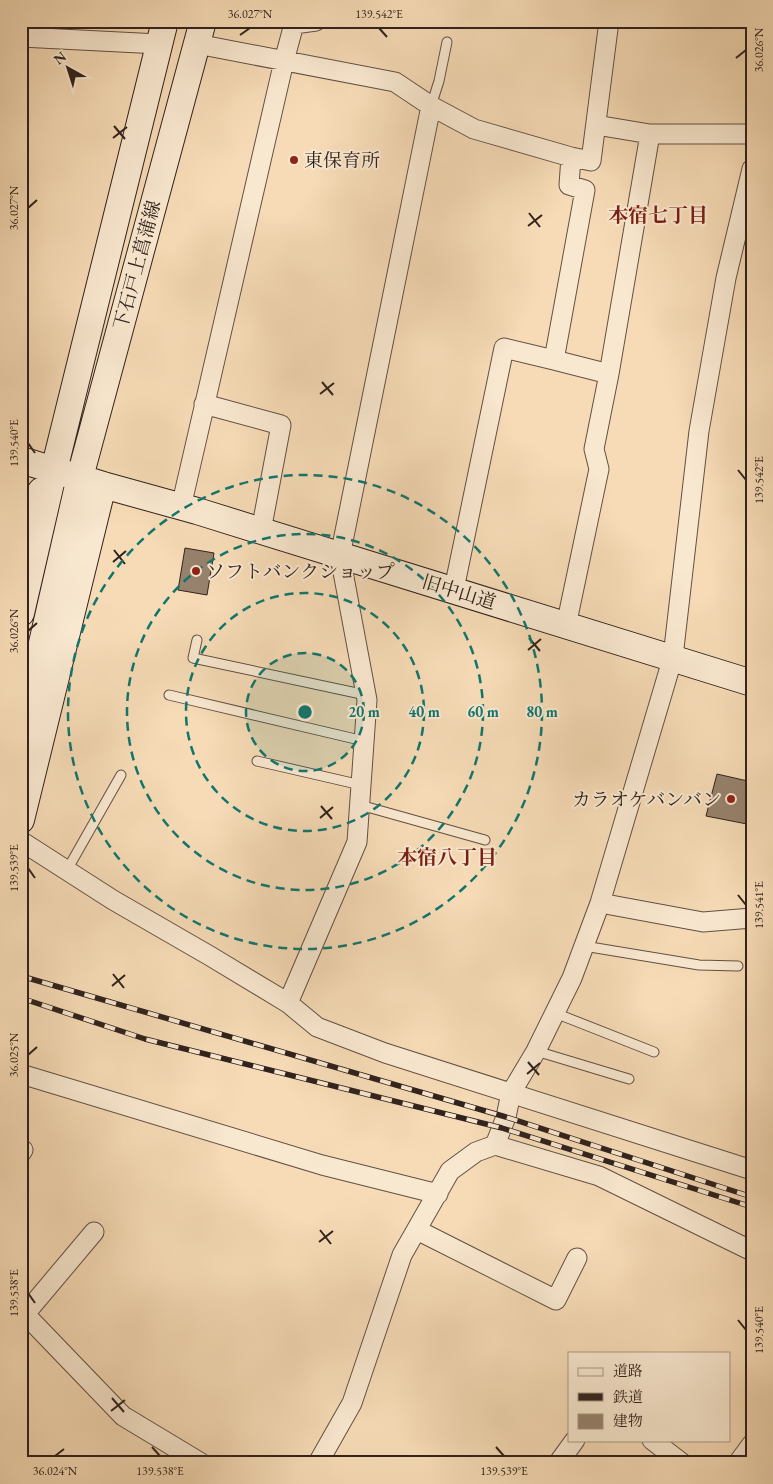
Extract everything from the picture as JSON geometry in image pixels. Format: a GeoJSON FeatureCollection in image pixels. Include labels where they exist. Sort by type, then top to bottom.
{"type":"FeatureCollection","features":[{"type":"Feature","properties":{"kind":"main road","name":"下石戸上菖蒲線"},"geometry":{"type":"LineString","coordinates":[[21,612],[54,470],[162,33]]}},
{"type":"Feature","properties":{"kind":"main road","name":"下石戸上菖蒲線"},"geometry":{"type":"LineString","coordinates":[[21,736],[73,509],[91,481],[200,33]]}},
{"type":"Feature","properties":{"kind":"main road","name":"旧中山道"},"geometry":{"type":"LineString","coordinates":[[21,460],[261,531],[752,683]]}},
{"type":"Feature","properties":{"kind":"main road"},"geometry":{"type":"LineString","coordinates":[[21,528],[24,518],[54,470]]}},
{"type":"Feature","properties":{"kind":"main road"},"geometry":{"type":"LineString","coordinates":[[21,820],[91,481]]}},
{"type":"Feature","properties":{"kind":"street"},"geometry":{"type":"LineString","coordinates":[[181,507],[284,60],[294,24],[316,21]]}},
{"type":"Feature","properties":{"kind":"street"},"geometry":{"type":"LineString","coordinates":[[200,33],[284,60],[396,82],[431,106],[474,129],[571,157],[591,160],[609,21]]}},
{"type":"Feature","properties":{"kind":"street"},"geometry":{"type":"LineString","coordinates":[[21,37],[162,33]]}},
{"type":"Feature","properties":{"kind":"street"},"geometry":{"type":"LineString","coordinates":[[288,1003],[357,842],[366,694],[340,556],[431,106]]}},
{"type":"Feature","properties":{"kind":"street"},"geometry":{"type":"LineString","coordinates":[[596,126],[650,134],[752,134]]}},
{"type":"Feature","properties":{"kind":"street"},"geometry":{"type":"LineString","coordinates":[[566,626],[599,469],[594,449],[609,374],[650,134]]}},
{"type":"Feature","properties":{"kind":"street"},"geometry":{"type":"LineString","coordinates":[[554,360],[585,190],[569,185],[571,157]]}},
{"type":"Feature","properties":{"kind":"street"},"geometry":{"type":"LineString","coordinates":[[495,1145],[506,1117],[511,1093],[536,1051],[572,978],[600,903],[672,657],[699,431],[726,278],[752,169]]}},
{"type":"Feature","properties":{"kind":"street"},"geometry":{"type":"LineString","coordinates":[[454,590],[504,348],[609,374]]}},
{"type":"Feature","properties":{"kind":"street"},"geometry":{"type":"LineString","coordinates":[[204,404],[281,425],[261,531]]}},
{"type":"Feature","properties":{"kind":"street"},"geometry":{"type":"LineString","coordinates":[[21,841],[113,900],[288,1003],[317,1027],[385,1053],[752,1170]]}},
{"type":"Feature","properties":{"kind":"street"},"geometry":{"type":"LineString","coordinates":[[600,903],[704,922],[752,918]]}},
{"type":"Feature","properties":{"kind":"street"},"geometry":{"type":"LineString","coordinates":[[21,1074],[322,1165],[438,1194]]}},
{"type":"Feature","properties":{"kind":"street"},"geometry":{"type":"LineString","coordinates":[[318,1463],[352,1403],[402,1255],[450,1171],[476,1152],[495,1145],[599,1176],[752,1251]]}},
{"type":"Feature","properties":{"kind":"street"},"geometry":{"type":"LineString","coordinates":[[416,1230],[556,1300],[577,1258]]}},
{"type":"Feature","properties":{"kind":"street"},"geometry":{"type":"LineString","coordinates":[[94,1232],[23,1312],[123,1416],[202,1463]]}},
{"type":"Feature","properties":{"kind":"street"},"geometry":{"type":"LineString","coordinates":[[560,1463],[574,1442]]}},
{"type":"Feature","properties":{"kind":"street"},"geometry":{"type":"LineString","coordinates":[[655,1442],[682,1463]]}},
{"type":"Feature","properties":{"kind":"street"},"geometry":{"type":"LineString","coordinates":[[738,1463],[752,1444]]}},
{"type":"Feature","properties":{"kind":"lane"},"geometry":{"type":"LineString","coordinates":[[431,106],[440,82],[447,42]]}},
{"type":"Feature","properties":{"kind":"lane"},"geometry":{"type":"LineString","coordinates":[[197,640],[193,658],[366,694]]}},
{"type":"Feature","properties":{"kind":"lane"},"geometry":{"type":"LineString","coordinates":[[169,695],[364,741]]}},
{"type":"Feature","properties":{"kind":"lane"},"geometry":{"type":"LineString","coordinates":[[258,760],[361,785]]}},
{"type":"Feature","properties":{"kind":"lane"},"geometry":{"type":"LineString","coordinates":[[67,870],[121,775]]}},
{"type":"Feature","properties":{"kind":"lane"},"geometry":{"type":"LineString","coordinates":[[360,805],[485,840]]}},
{"type":"Feature","properties":{"kind":"lane"},"geometry":{"type":"LineString","coordinates":[[584,946],[699,965],[738,966]]}},
{"type":"Feature","properties":{"kind":"lane"},"geometry":{"type":"LineString","coordinates":[[555,1012],[654,1052]]}},
{"type":"Feature","properties":{"kind":"lane"},"geometry":{"type":"LineString","coordinates":[[536,1051],[628,1079]]}},
{"type":"Feature","properties":{"kind":"building","name":"ソフトバンクショップ"},"geometry":{"type":"Polygon","coordinates":[[[185,548],[214,553],[207,595],[178,590],[185,548]]]}},
{"type":"Feature","properties":{"kind":"building","name":"カラオケバンバン"},"geometry":{"type":"Polygon","coordinates":[[[717,774],[752,782],[752,825],[706,816],[717,774]]]}},
{"type":"Feature","properties":{"kind":"railway"},"geometry":{"type":"LineString","coordinates":[[21,976],[506,1117],[752,1197]]}},
{"type":"Feature","properties":{"kind":"railway"},"geometry":{"type":"LineString","coordinates":[[21,998],[145,1039],[502,1128],[752,1207]]}},
{"type":"Feature","properties":{"kind":"place","name":"東保育所"},"geometry":{"type":"Point","coordinates":[294,160]}},
{"type":"Feature","properties":{"kind":"place","name":"ソフトバンクショップ"},"geometry":{"type":"Point","coordinates":[196,571]}},
{"type":"Feature","properties":{"kind":"place","name":"カラオケバンバン"},"geometry":{"type":"Point","coordinates":[731,799]}},
{"type":"Feature","properties":{"kind":"district","name":"本宿七丁目"},"geometry":{"type":"Point","coordinates":[658,215]}},
{"type":"Feature","properties":{"kind":"district","name":"本宿八丁目"},"geometry":{"type":"Point","coordinates":[447,857]}}]}
